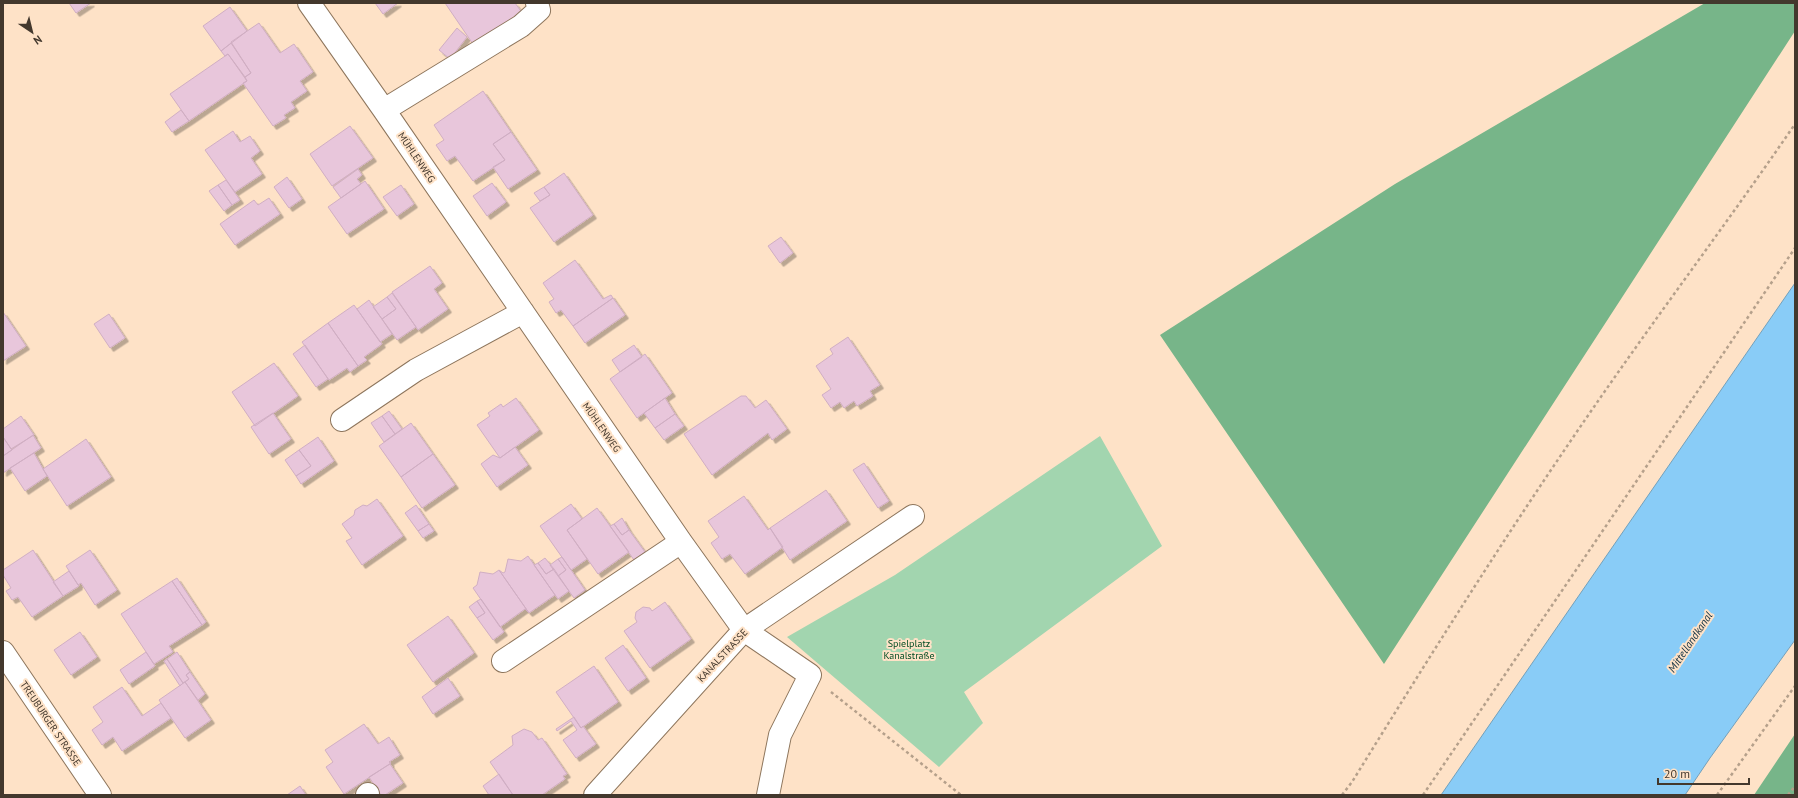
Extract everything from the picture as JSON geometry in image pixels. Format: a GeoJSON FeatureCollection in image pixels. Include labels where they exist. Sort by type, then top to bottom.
{"type":"FeatureCollection","features":[{"type":"Feature","properties":{"kind":"street","name":"MÜHLENWEG"},"geometry":{"type":"LineString","coordinates":[[309,3],[681,542],[744,630]]}},
{"type":"Feature","properties":{"kind":"street"},"geometry":{"type":"LineString","coordinates":[[384,110],[521,26],[539,10],[537,3]]}},
{"type":"Feature","properties":{"kind":"street"},"geometry":{"type":"LineString","coordinates":[[342,420],[416,370],[523,312]]}},
{"type":"Feature","properties":{"kind":"street","name":"KANALSTRASSE"},"geometry":{"type":"LineString","coordinates":[[595,795],[744,630],[913,516]]}},
{"type":"Feature","properties":{"kind":"street"},"geometry":{"type":"LineString","coordinates":[[503,661],[681,542]]}},
{"type":"Feature","properties":{"kind":"street"},"geometry":{"type":"LineString","coordinates":[[744,630],[810,675],[780,735],[768,795]]}},
{"type":"Feature","properties":{"kind":"street","name":"TREUBURGER STRASSE"},"geometry":{"type":"LineString","coordinates":[[3,652],[100,795]]}},
{"type":"Feature","properties":{"kind":"path"},"geometry":{"type":"LineString","coordinates":[[1342,795],[1352,782],[1511,529],[1589,414],[1795,124]]}},
{"type":"Feature","properties":{"kind":"path"},"geometry":{"type":"LineString","coordinates":[[1423,795],[1795,248]]}},
{"type":"Feature","properties":{"kind":"path"},"geometry":{"type":"LineString","coordinates":[[810,675],[961,795]]}},
{"type":"Feature","properties":{"kind":"path"},"geometry":{"type":"LineString","coordinates":[[1717,795],[1795,686]]}},
{"type":"Feature","properties":{"kind":"path"},"geometry":{"type":"LineString","coordinates":[[1788,795],[1795,786]]}},
{"type":"Feature","properties":{"kind":"green space"},"geometry":{"type":"Polygon","coordinates":[[[1705,3],[1795,3],[1795,31],[1384,664],[1160,335],[1395,184],[1705,3]]]}},
{"type":"Feature","properties":{"kind":"green space","name":"Spielplatz Kanalstraße"},"geometry":{"type":"Polygon","coordinates":[[[1100,436],[1162,546],[964,692],[983,723],[939,767],[787,637],[895,575],[1100,436]]]}},
{"type":"Feature","properties":{"kind":"green space"},"geometry":{"type":"Polygon","coordinates":[[[1795,734],[1795,795],[1754,795],[1795,734]]]}},
{"type":"Feature","properties":{"kind":"water","name":"Mittellandkanal"},"geometry":{"type":"Polygon","coordinates":[[[1795,283],[1795,640],[1685,795],[1441,795],[1795,283]]]}},
{"type":"Feature","properties":{"kind":"building"},"geometry":{"type":"Polygon","coordinates":[[[69,3],[91,3],[76,13],[69,3]]]}},
{"type":"Feature","properties":{"kind":"building"},"geometry":{"type":"Polygon","coordinates":[[[375,3],[398,3],[383,14],[375,3]]]}},
{"type":"Feature","properties":{"kind":"building"},"geometry":{"type":"Polygon","coordinates":[[[445,3],[515,3],[523,14],[475,47],[445,3]]]}},
{"type":"Feature","properties":{"kind":"building"},"geometry":{"type":"Polygon","coordinates":[[[230,7],[247,31],[221,51],[203,26],[230,7]]]}},
{"type":"Feature","properties":{"kind":"building"},"geometry":{"type":"Polygon","coordinates":[[[259,23],[280,53],[294,44],[313,72],[300,81],[307,91],[291,102],[295,108],[284,115],[286,118],[273,126],[243,83],[247,81],[245,77],[251,73],[231,42],[259,23]]]}},
{"type":"Feature","properties":{"kind":"building"},"geometry":{"type":"Polygon","coordinates":[[[457,28],[467,37],[450,59],[439,50],[457,28]]]}},
{"type":"Feature","properties":{"kind":"building"},"geometry":{"type":"Polygon","coordinates":[[[231,43],[251,73],[245,77],[228,54],[225,56],[221,51],[231,43]]]}},
{"type":"Feature","properties":{"kind":"building"},"geometry":{"type":"Polygon","coordinates":[[[228,54],[247,81],[189,121],[170,94],[228,54]]]}},
{"type":"Feature","properties":{"kind":"building"},"geometry":{"type":"Polygon","coordinates":[[[483,91],[511,132],[493,144],[505,160],[473,181],[455,156],[447,161],[436,145],[444,140],[434,125],[483,91]]]}},
{"type":"Feature","properties":{"kind":"building"},"geometry":{"type":"Polygon","coordinates":[[[181,110],[189,121],[172,132],[165,122],[181,110]]]}},
{"type":"Feature","properties":{"kind":"building"},"geometry":{"type":"Polygon","coordinates":[[[350,126],[373,158],[332,186],[310,154],[350,126]]]}},
{"type":"Feature","properties":{"kind":"building"},"geometry":{"type":"Polygon","coordinates":[[[233,131],[240,142],[250,136],[260,151],[251,158],[262,174],[235,192],[205,150],[233,131]]]}},
{"type":"Feature","properties":{"kind":"building"},"geometry":{"type":"Polygon","coordinates":[[[511,132],[537,170],[508,189],[493,167],[505,160],[493,144],[511,132]]]}},
{"type":"Feature","properties":{"kind":"building"},"geometry":{"type":"Polygon","coordinates":[[[358,169],[362,175],[357,179],[361,184],[341,198],[333,187],[358,169]]]}},
{"type":"Feature","properties":{"kind":"building"},"geometry":{"type":"Polygon","coordinates":[[[564,173],[593,215],[554,242],[530,208],[550,195],[544,187],[564,173]]]}},
{"type":"Feature","properties":{"kind":"building"},"geometry":{"type":"Polygon","coordinates":[[[287,177],[302,199],[289,208],[274,187],[287,177]]]}},
{"type":"Feature","properties":{"kind":"building"},"geometry":{"type":"Polygon","coordinates":[[[226,180],[240,200],[232,205],[218,185],[226,180]]]}},
{"type":"Feature","properties":{"kind":"building"},"geometry":{"type":"Polygon","coordinates":[[[365,181],[384,209],[347,234],[328,207],[365,181]]]}},
{"type":"Feature","properties":{"kind":"building"},"geometry":{"type":"Polygon","coordinates":[[[492,183],[506,202],[487,216],[473,196],[492,183]]]}},
{"type":"Feature","properties":{"kind":"building"},"geometry":{"type":"Polygon","coordinates":[[[218,185],[232,205],[224,211],[209,191],[218,185]]]}},
{"type":"Feature","properties":{"kind":"building"},"geometry":{"type":"Polygon","coordinates":[[[401,185],[414,204],[397,216],[383,197],[401,185]]]}},
{"type":"Feature","properties":{"kind":"building"},"geometry":{"type":"Polygon","coordinates":[[[544,187],[550,195],[540,201],[534,193],[544,187]]]}},
{"type":"Feature","properties":{"kind":"building"},"geometry":{"type":"Polygon","coordinates":[[[269,198],[280,214],[235,245],[220,224],[254,200],[258,205],[269,198]]]}},
{"type":"Feature","properties":{"kind":"building"},"geometry":{"type":"Polygon","coordinates":[[[781,237],[793,253],[780,263],[768,246],[781,237]]]}},
{"type":"Feature","properties":{"kind":"building"},"geometry":{"type":"Polygon","coordinates":[[[575,260],[603,299],[611,295],[613,298],[573,326],[561,310],[556,313],[549,302],[554,299],[543,283],[575,260]]]}},
{"type":"Feature","properties":{"kind":"building"},"geometry":{"type":"Polygon","coordinates":[[[430,266],[442,283],[434,289],[448,309],[418,330],[392,292],[430,266]]]}},
{"type":"Feature","properties":{"kind":"building"},"geometry":{"type":"Polygon","coordinates":[[[392,293],[416,327],[397,340],[382,319],[396,309],[387,297],[392,293]]]}},
{"type":"Feature","properties":{"kind":"building"},"geometry":{"type":"Polygon","coordinates":[[[387,297],[396,309],[382,319],[373,307],[387,297]]]}},
{"type":"Feature","properties":{"kind":"building"},"geometry":{"type":"Polygon","coordinates":[[[613,298],[625,315],[585,343],[573,326],[613,298]]]}},
{"type":"Feature","properties":{"kind":"building"},"geometry":{"type":"Polygon","coordinates":[[[369,300],[392,334],[380,342],[357,309],[369,300]]]}},
{"type":"Feature","properties":{"kind":"building"},"geometry":{"type":"Polygon","coordinates":[[[354,305],[382,344],[364,357],[367,360],[358,366],[328,323],[354,305]]]}},
{"type":"Feature","properties":{"kind":"building"},"geometry":{"type":"Polygon","coordinates":[[[3,312],[26,346],[3,361],[3,312]]]}},
{"type":"Feature","properties":{"kind":"building"},"geometry":{"type":"Polygon","coordinates":[[[109,314],[125,338],[110,348],[94,324],[109,314]]]}},
{"type":"Feature","properties":{"kind":"building"},"geometry":{"type":"Polygon","coordinates":[[[328,323],[358,366],[350,372],[347,368],[329,380],[302,342],[328,323]]]}},
{"type":"Feature","properties":{"kind":"building"},"geometry":{"type":"Polygon","coordinates":[[[848,337],[880,385],[870,391],[873,396],[857,406],[854,401],[844,408],[840,402],[831,408],[822,395],[831,389],[816,366],[833,354],[830,349],[848,337]]]}},
{"type":"Feature","properties":{"kind":"building"},"geometry":{"type":"Polygon","coordinates":[[[305,345],[328,379],[316,387],[293,354],[305,345]]]}},
{"type":"Feature","properties":{"kind":"building"},"geometry":{"type":"Polygon","coordinates":[[[634,345],[642,357],[620,372],[612,360],[634,345]]]}},
{"type":"Feature","properties":{"kind":"building"},"geometry":{"type":"Polygon","coordinates":[[[645,354],[672,393],[637,418],[610,379],[645,354]]]}},
{"type":"Feature","properties":{"kind":"building"},"geometry":{"type":"Polygon","coordinates":[[[274,363],[298,396],[255,426],[232,392],[274,363]]]}},
{"type":"Feature","properties":{"kind":"building"},"geometry":{"type":"Polygon","coordinates":[[[741,396],[746,396],[755,408],[766,400],[787,429],[772,440],[768,433],[712,475],[684,434],[741,396]]]}},
{"type":"Feature","properties":{"kind":"building"},"geometry":{"type":"Polygon","coordinates":[[[516,398],[539,430],[500,458],[477,425],[490,416],[488,413],[501,404],[503,407],[516,398]]]}},
{"type":"Feature","properties":{"kind":"building"},"geometry":{"type":"Polygon","coordinates":[[[665,398],[675,414],[655,428],[644,413],[665,398]]]}},
{"type":"Feature","properties":{"kind":"building"},"geometry":{"type":"Polygon","coordinates":[[[389,411],[402,429],[395,434],[382,416],[389,411]]]}},
{"type":"Feature","properties":{"kind":"building"},"geometry":{"type":"Polygon","coordinates":[[[273,413],[291,439],[269,454],[251,427],[273,413]]]}},
{"type":"Feature","properties":{"kind":"building"},"geometry":{"type":"Polygon","coordinates":[[[675,414],[684,426],[664,440],[655,428],[675,414]]]}},
{"type":"Feature","properties":{"kind":"building"},"geometry":{"type":"Polygon","coordinates":[[[21,416],[34,435],[11,449],[3,437],[3,429],[21,416]]]}},
{"type":"Feature","properties":{"kind":"building"},"geometry":{"type":"Polygon","coordinates":[[[382,416],[395,434],[384,442],[371,423],[382,416]]]}},
{"type":"Feature","properties":{"kind":"building"},"geometry":{"type":"Polygon","coordinates":[[[411,423],[433,454],[401,477],[379,446],[411,423]]]}},
{"type":"Feature","properties":{"kind":"building"},"geometry":{"type":"Polygon","coordinates":[[[33,435],[41,448],[3,473],[3,456],[33,435]]]}},
{"type":"Feature","properties":{"kind":"building"},"geometry":{"type":"Polygon","coordinates":[[[3,437],[12,450],[3,456],[3,437]]]}},
{"type":"Feature","properties":{"kind":"building"},"geometry":{"type":"Polygon","coordinates":[[[318,437],[334,461],[301,484],[296,476],[311,466],[299,450],[318,437]]]}},
{"type":"Feature","properties":{"kind":"building"},"geometry":{"type":"Polygon","coordinates":[[[86,439],[111,477],[67,506],[43,469],[86,439]]]}},
{"type":"Feature","properties":{"kind":"building"},"geometry":{"type":"Polygon","coordinates":[[[515,447],[528,465],[497,487],[481,464],[493,455],[500,458],[515,447]]]}},
{"type":"Feature","properties":{"kind":"building"},"geometry":{"type":"Polygon","coordinates":[[[299,450],[311,466],[296,476],[285,460],[299,450]]]}},
{"type":"Feature","properties":{"kind":"building"},"geometry":{"type":"Polygon","coordinates":[[[34,453],[47,476],[25,491],[10,468],[34,453]]]}},
{"type":"Feature","properties":{"kind":"building"},"geometry":{"type":"Polygon","coordinates":[[[433,454],[455,485],[422,508],[401,477],[433,454]]]}},
{"type":"Feature","properties":{"kind":"building"},"geometry":{"type":"Polygon","coordinates":[[[864,463],[889,501],[878,508],[853,470],[864,463]]]}},
{"type":"Feature","properties":{"kind":"building"},"geometry":{"type":"Polygon","coordinates":[[[826,490],[847,521],[790,560],[770,528],[826,490]]]}},
{"type":"Feature","properties":{"kind":"building"},"geometry":{"type":"Polygon","coordinates":[[[744,496],[768,530],[770,528],[783,547],[745,574],[730,554],[722,559],[711,543],[719,537],[708,521],[744,496]]]}},
{"type":"Feature","properties":{"kind":"building"},"geometry":{"type":"Polygon","coordinates":[[[377,499],[403,536],[362,565],[346,541],[352,538],[342,524],[354,515],[355,510],[363,505],[367,506],[377,499]]]}},
{"type":"Feature","properties":{"kind":"building"},"geometry":{"type":"Polygon","coordinates":[[[571,504],[582,519],[567,530],[587,559],[571,570],[540,526],[571,504]]]}},
{"type":"Feature","properties":{"kind":"building"},"geometry":{"type":"Polygon","coordinates":[[[416,505],[429,524],[418,531],[405,513],[416,505]]]}},
{"type":"Feature","properties":{"kind":"building"},"geometry":{"type":"Polygon","coordinates":[[[597,508],[629,552],[598,574],[567,530],[597,508]]]}},
{"type":"Feature","properties":{"kind":"building"},"geometry":{"type":"Polygon","coordinates":[[[622,518],[629,530],[622,535],[614,524],[622,518]]]}},
{"type":"Feature","properties":{"kind":"building"},"geometry":{"type":"Polygon","coordinates":[[[429,524],[434,531],[423,538],[418,531],[429,524]]]}},
{"type":"Feature","properties":{"kind":"building"},"geometry":{"type":"Polygon","coordinates":[[[614,524],[622,535],[629,530],[645,552],[634,560],[610,526],[614,524]]]}},
{"type":"Feature","properties":{"kind":"building"},"geometry":{"type":"Polygon","coordinates":[[[33,550],[63,596],[32,617],[18,597],[12,600],[6,591],[11,588],[3,575],[3,570],[33,550]]]}},
{"type":"Feature","properties":{"kind":"building"},"geometry":{"type":"Polygon","coordinates":[[[90,550],[117,590],[95,605],[81,583],[78,585],[66,566],[90,550]]]}},
{"type":"Feature","properties":{"kind":"building"},"geometry":{"type":"Polygon","coordinates":[[[528,556],[555,595],[529,613],[499,570],[503,573],[505,572],[508,559],[521,561],[528,556]]]}},
{"type":"Feature","properties":{"kind":"building"},"geometry":{"type":"Polygon","coordinates":[[[562,557],[585,590],[574,598],[558,576],[566,570],[558,559],[562,557]]]}},
{"type":"Feature","properties":{"kind":"building"},"geometry":{"type":"Polygon","coordinates":[[[545,558],[554,569],[546,574],[538,563],[545,558]]]}},
{"type":"Feature","properties":{"kind":"building"},"geometry":{"type":"Polygon","coordinates":[[[558,559],[566,570],[558,576],[550,565],[558,559]]]}},
{"type":"Feature","properties":{"kind":"building"},"geometry":{"type":"Polygon","coordinates":[[[538,563],[546,574],[554,569],[569,591],[558,599],[534,565],[538,563]]]}},
{"type":"Feature","properties":{"kind":"building"},"geometry":{"type":"Polygon","coordinates":[[[499,570],[529,613],[525,609],[500,627],[473,588],[477,585],[480,572],[493,574],[499,570]]]}},
{"type":"Feature","properties":{"kind":"building"},"geometry":{"type":"Polygon","coordinates":[[[69,571],[79,586],[63,596],[53,582],[69,571]]]}},
{"type":"Feature","properties":{"kind":"building"},"geometry":{"type":"Polygon","coordinates":[[[177,578],[206,622],[202,625],[172,581],[177,578]]]}},
{"type":"Feature","properties":{"kind":"building"},"geometry":{"type":"Polygon","coordinates":[[[172,581],[202,625],[169,646],[173,652],[154,664],[121,614],[172,581]]]}},
{"type":"Feature","properties":{"kind":"building"},"geometry":{"type":"Polygon","coordinates":[[[481,599],[504,632],[493,640],[477,618],[485,613],[477,601],[481,599]]]}},
{"type":"Feature","properties":{"kind":"building"},"geometry":{"type":"Polygon","coordinates":[[[477,601],[485,613],[477,618],[469,607],[477,601]]]}},
{"type":"Feature","properties":{"kind":"building"},"geometry":{"type":"Polygon","coordinates":[[[665,602],[691,639],[650,668],[624,631],[637,622],[635,618],[636,612],[643,607],[650,608],[652,611],[665,602]]]}},
{"type":"Feature","properties":{"kind":"building"},"geometry":{"type":"Polygon","coordinates":[[[448,616],[474,653],[433,682],[407,645],[448,616]]]}},
{"type":"Feature","properties":{"kind":"building"},"geometry":{"type":"Polygon","coordinates":[[[80,632],[97,657],[71,675],[54,650],[80,632]]]}},
{"type":"Feature","properties":{"kind":"building"},"geometry":{"type":"Polygon","coordinates":[[[623,645],[646,678],[628,691],[605,658],[623,645]]]}},
{"type":"Feature","properties":{"kind":"building"},"geometry":{"type":"Polygon","coordinates":[[[146,652],[155,666],[129,684],[120,670],[146,652]]]}},
{"type":"Feature","properties":{"kind":"building"},"geometry":{"type":"Polygon","coordinates":[[[177,652],[190,672],[186,675],[189,679],[183,683],[167,659],[177,652]]]}},
{"type":"Feature","properties":{"kind":"building"},"geometry":{"type":"Polygon","coordinates":[[[167,659],[183,683],[180,686],[164,661],[167,659]]]}},
{"type":"Feature","properties":{"kind":"building"},"geometry":{"type":"Polygon","coordinates":[[[594,666],[618,702],[581,728],[556,692],[594,666]]]}},
{"type":"Feature","properties":{"kind":"building"},"geometry":{"type":"Polygon","coordinates":[[[190,672],[205,694],[198,700],[185,682],[189,679],[186,675],[190,672]]]}},
{"type":"Feature","properties":{"kind":"building"},"geometry":{"type":"Polygon","coordinates":[[[448,678],[460,696],[433,714],[422,697],[448,678]]]}},
{"type":"Feature","properties":{"kind":"building"},"geometry":{"type":"Polygon","coordinates":[[[185,682],[211,720],[185,738],[159,700],[185,682]]]}},
{"type":"Feature","properties":{"kind":"building"},"geometry":{"type":"Polygon","coordinates":[[[122,687],[142,716],[161,703],[171,718],[122,751],[113,737],[102,745],[92,730],[103,722],[93,707],[122,687]]]}},
{"type":"Feature","properties":{"kind":"building"},"geometry":{"type":"Polygon","coordinates":[[[574,717],[581,728],[583,726],[596,744],[576,758],[563,740],[577,730],[571,721],[557,731],[556,729],[574,717]]]}},
{"type":"Feature","properties":{"kind":"building"},"geometry":{"type":"Polygon","coordinates":[[[364,724],[378,744],[389,737],[400,755],[389,762],[391,763],[344,794],[326,767],[333,762],[325,750],[364,724]]]}},
{"type":"Feature","properties":{"kind":"building"},"geometry":{"type":"Polygon","coordinates":[[[524,729],[532,732],[538,740],[542,738],[567,774],[563,776],[565,779],[542,795],[513,795],[490,762],[513,745],[512,736],[524,729]]]}},
{"type":"Feature","properties":{"kind":"building"},"geometry":{"type":"Polygon","coordinates":[[[390,764],[403,783],[385,795],[381,795],[369,777],[390,764]]]}},
{"type":"Feature","properties":{"kind":"building"},"geometry":{"type":"Polygon","coordinates":[[[499,774],[513,795],[489,795],[483,786],[499,774]]]}},
{"type":"Feature","properties":{"kind":"building"},"geometry":{"type":"Polygon","coordinates":[[[300,786],[306,795],[287,795],[300,786]]]}}]}
